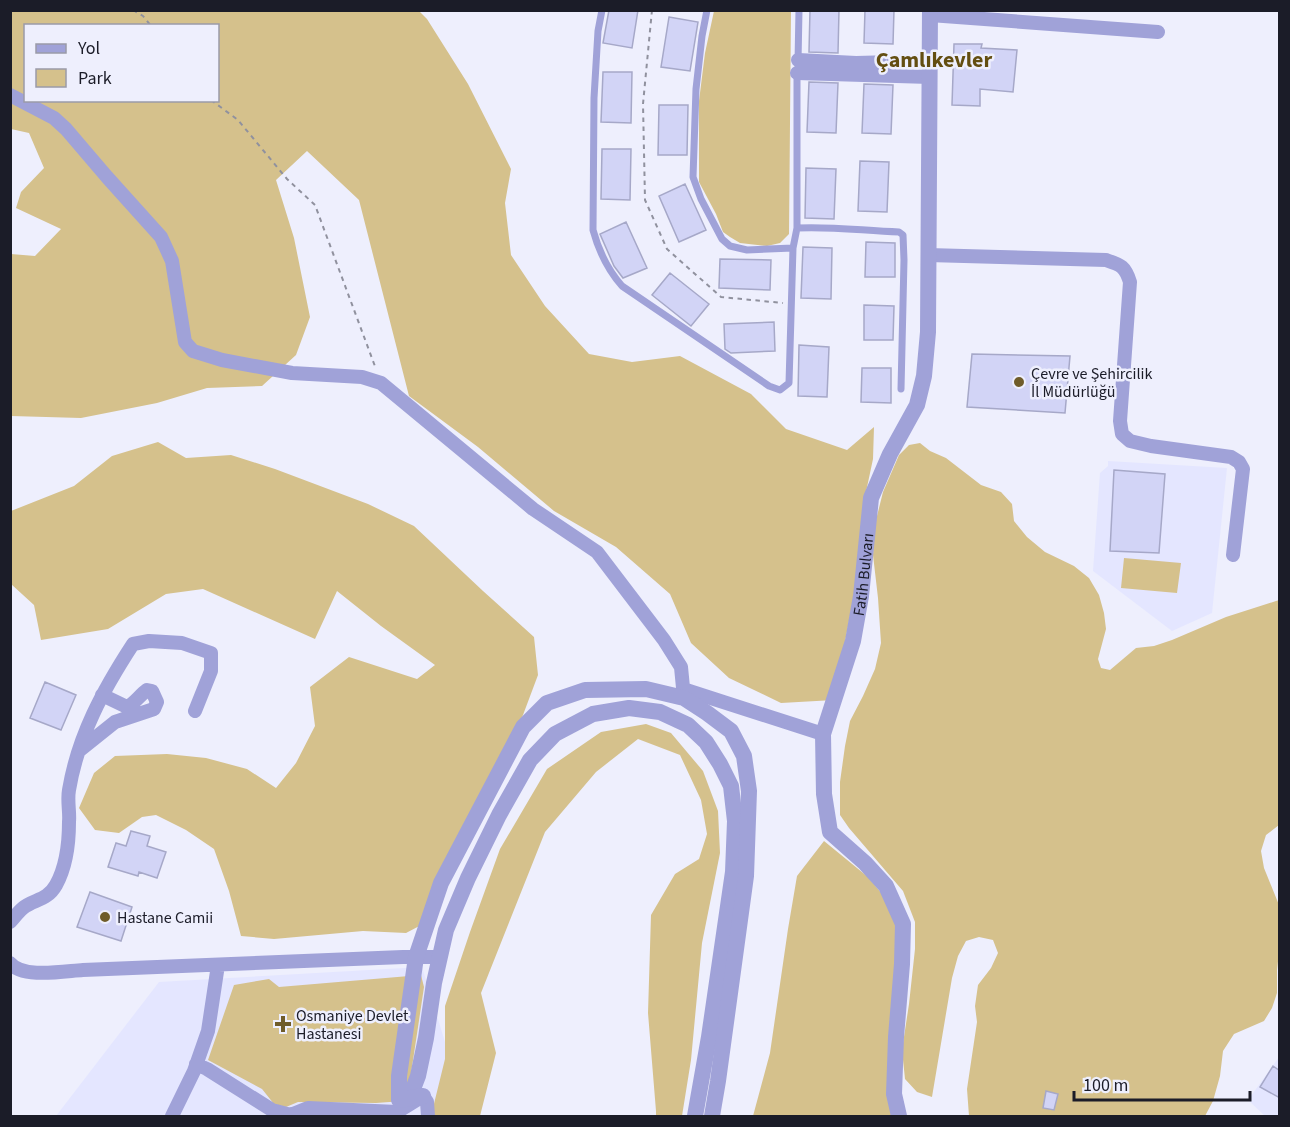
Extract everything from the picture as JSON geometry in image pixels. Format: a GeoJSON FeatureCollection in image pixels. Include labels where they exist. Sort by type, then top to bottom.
{"type":"FeatureCollection","features":[{"type":"Feature","properties":{"kind":"street"},"geometry":{"type":"LineString","coordinates":[[930,13],[1158,32]]}},
{"type":"Feature","properties":{"kind":"street","name":"Fatih Bulvarı"},"geometry":{"type":"LineString","coordinates":[[899,1116],[894,1094],[903,924],[886,886],[865,863],[830,832],[824,794],[823,734],[853,640],[861,596],[871,498],[890,454],[916,405],[924,376],[928,332],[930,13]]}},
{"type":"Feature","properties":{"kind":"street"},"geometry":{"type":"LineString","coordinates":[[798,67],[856,63],[930,69]]}},
{"type":"Feature","properties":{"kind":"street"},"geometry":{"type":"LineString","coordinates":[[10,96],[24,102]]}},
{"type":"Feature","properties":{"kind":"street"},"geometry":{"type":"LineString","coordinates":[[25,102],[54,118],[66,129],[161,237],[172,261],[185,342],[193,351],[222,360],[292,373],[362,377],[381,383],[533,509],[597,552],[664,640],[681,667],[683,693],[731,731],[744,756],[749,791],[746,876],[712,1116]]}},
{"type":"Feature","properties":{"kind":"street"},"geometry":{"type":"LineString","coordinates":[[928,255],[1106,260],[1126,270],[1130,282],[1120,421],[1122,434],[1130,441],[1150,446],[1231,457],[1239,462],[1243,469],[1233,555]]}},
{"type":"Feature","properties":{"kind":"street"},"geometry":{"type":"LineString","coordinates":[[10,922],[23,908],[43,899],[56,886],[67,854],[68,793],[75,761],[93,711],[133,644],[149,641],[182,643],[211,652],[211,671],[195,711]]}},
{"type":"Feature","properties":{"kind":"street"},"geometry":{"type":"LineString","coordinates":[[423,1096],[399,1100],[399,1076],[416,957],[441,883],[523,727],[547,703],[585,690],[646,689],[683,693],[823,734]]}},
{"type":"Feature","properties":{"kind":"street"},"geometry":{"type":"LineString","coordinates":[[79,752],[115,722],[154,709],[157,702],[152,691],[147,690],[127,707],[102,695]]}},
{"type":"Feature","properties":{"kind":"street"},"geometry":{"type":"LineString","coordinates":[[423,1096],[410,1097],[418,1076],[434,983],[446,930],[499,815],[530,760],[555,734],[594,714],[630,708],[660,712],[688,725],[706,742],[731,786],[735,820],[734,872],[696,1116]]}},
{"type":"Feature","properties":{"kind":"street"},"geometry":{"type":"LineString","coordinates":[[10,963],[13,967],[32,973],[416,957],[438,957],[439,961]]}},
{"type":"Feature","properties":{"kind":"street"},"geometry":{"type":"LineString","coordinates":[[172,1116],[196,1064],[208,1031],[218,965]]}},
{"type":"Feature","properties":{"kind":"street"},"geometry":{"type":"LineString","coordinates":[[196,1064],[216,1074],[272,1110],[290,1116],[308,1108],[316,1112],[397,1112],[423,1096]]}},
{"type":"Feature","properties":{"kind":"street"},"geometry":{"type":"LineString","coordinates":[[423,1096],[428,1102],[428,1116]]}},
{"type":"Feature","properties":{"kind":"lane"},"geometry":{"type":"LineString","coordinates":[[602,10],[598,31],[594,98],[593,230],[598,249],[613,276],[622,286],[759,380],[780,390],[789,383],[793,248],[797,228],[799,10]]}},
{"type":"Feature","properties":{"kind":"lane"},"geometry":{"type":"LineString","coordinates":[[707,10],[696,89],[693,177],[701,200],[722,239],[730,246],[747,250],[793,248]]}},
{"type":"Feature","properties":{"kind":"lane"},"geometry":{"type":"LineString","coordinates":[[797,228],[820,227],[899,232],[903,235],[901,389]]}},
{"type":"Feature","properties":{"kind":"path"},"geometry":{"type":"LineString","coordinates":[[133,10],[143,16],[149,24]]}},
{"type":"Feature","properties":{"kind":"path"},"geometry":{"type":"LineString","coordinates":[[652,10],[643,104],[645,200],[667,249],[721,297],[791,304]]}},
{"type":"Feature","properties":{"kind":"path"},"geometry":{"type":"LineString","coordinates":[[214,102],[238,120],[287,179],[315,205],[381,383]]}},
{"type":"Feature","properties":{"kind":"shaded area"},"geometry":{"type":"Polygon","coordinates":[[[1108,461],[1227,468],[1212,613],[1172,631],[1093,571],[1100,473],[1108,466],[1108,461]]]}},
{"type":"Feature","properties":{"kind":"shaded area","name":"Osmaniye Devlet Hastanesi"},"geometry":{"type":"Polygon","coordinates":[[[422,967],[452,1065],[436,1116],[56,1116],[159,982],[422,967]]]}},
{"type":"Feature","properties":{"kind":"shaded area"},"geometry":{"type":"Polygon","coordinates":[[[1279,1057],[1279,1116],[1265,1116],[1248,1100],[1279,1057]]]}},
{"type":"Feature","properties":{"kind":"green space"},"geometry":{"type":"Polygon","coordinates":[[[11,11],[419,11],[427,19],[468,84],[511,169],[505,203],[511,255],[545,306],[589,354],[632,362],[680,356],[751,394],[786,429],[847,450],[874,427],[873,459],[863,506],[856,584],[834,700],[781,703],[729,678],[691,643],[670,594],[616,547],[554,511],[478,447],[409,396],[359,200],[307,151],[276,180],[294,238],[310,317],[296,355],[262,386],[207,388],[157,403],[81,418],[11,416],[11,254],[35,256],[61,229],[16,208],[21,192],[44,168],[29,133],[11,129],[11,11]]]}},
{"type":"Feature","properties":{"kind":"green space"},"geometry":{"type":"Polygon","coordinates":[[[714,11],[791,11],[789,234],[780,243],[767,246],[740,243],[723,232],[699,182],[699,101],[705,53],[714,11]]]}},
{"type":"Feature","properties":{"kind":"green space"},"geometry":{"type":"Polygon","coordinates":[[[158,442],[186,458],[231,455],[275,469],[368,504],[414,526],[534,637],[538,675],[523,715],[487,785],[427,922],[406,933],[363,931],[274,939],[241,936],[229,891],[214,849],[186,830],[156,815],[142,817],[119,833],[95,830],[79,808],[94,773],[115,756],[167,754],[206,758],[247,769],[276,788],[296,763],[315,726],[310,687],[349,657],[417,679],[435,665],[337,591],[315,639],[203,589],[166,594],[108,629],[41,640],[34,605],[11,584],[11,511],[74,486],[112,456],[158,442]]]}},
{"type":"Feature","properties":{"kind":"green space"},"geometry":{"type":"Polygon","coordinates":[[[920,443],[930,451],[946,458],[981,485],[1001,492],[1012,504],[1014,521],[1027,537],[1045,552],[1074,566],[1089,578],[1099,595],[1104,613],[1106,629],[1098,659],[1101,668],[1110,670],[1136,648],[1154,646],[1172,640],[1226,617],[1279,600],[1279,825],[1266,835],[1261,851],[1264,868],[1279,905],[1280,944],[1277,993],[1264,1021],[1234,1034],[1223,1051],[1220,1076],[1213,1101],[1205,1116],[969,1116],[967,1089],[977,1022],[975,1006],[978,985],[991,968],[998,953],[993,940],[979,937],[966,941],[958,956],[952,978],[932,1097],[917,1092],[905,1079],[902,1050],[915,949],[915,922],[903,891],[840,815],[840,782],[850,721],[875,669],[881,643],[873,555],[875,524],[883,492],[899,455],[909,445],[920,443]]]}},
{"type":"Feature","properties":{"kind":"green space"},"geometry":{"type":"Polygon","coordinates":[[[1124,558],[1181,563],[1177,593],[1121,588],[1124,558]]]}},
{"type":"Feature","properties":{"kind":"green space"},"geometry":{"type":"Polygon","coordinates":[[[646,724],[671,733],[703,771],[718,811],[720,853],[702,943],[691,1060],[682,1116],[656,1116],[648,1013],[651,915],[675,874],[699,859],[707,834],[701,800],[680,755],[638,739],[596,772],[545,832],[481,993],[496,1053],[480,1116],[431,1116],[445,1059],[445,1006],[500,849],[547,769],[601,732],[646,724]]]}},
{"type":"Feature","properties":{"kind":"green space"},"geometry":{"type":"Polygon","coordinates":[[[824,841],[868,877],[897,912],[894,1116],[753,1116],[770,1053],[797,876],[824,841]]]}},
{"type":"Feature","properties":{"kind":"green space"},"geometry":{"type":"Polygon","coordinates":[[[421,975],[424,987],[409,1087],[403,1101],[298,1102],[286,1107],[274,1104],[262,1089],[208,1060],[234,985],[269,979],[279,987],[421,975]]]}},
{"type":"Feature","properties":{"kind":"building"},"geometry":{"type":"Polygon","coordinates":[[[609,10],[638,10],[632,48],[603,43],[609,10]]]}},
{"type":"Feature","properties":{"kind":"building"},"geometry":{"type":"Polygon","coordinates":[[[810,10],[839,10],[838,53],[809,52],[810,10]]]}},
{"type":"Feature","properties":{"kind":"building"},"geometry":{"type":"Polygon","coordinates":[[[865,10],[894,10],[893,44],[864,43],[865,10]]]}},
{"type":"Feature","properties":{"kind":"building"},"geometry":{"type":"Polygon","coordinates":[[[669,17],[698,22],[690,71],[661,67],[669,17]]]}},
{"type":"Feature","properties":{"kind":"building"},"geometry":{"type":"Polygon","coordinates":[[[954,44],[982,44],[981,48],[1017,50],[1013,92],[980,89],[980,106],[952,105],[954,44]]]}},
{"type":"Feature","properties":{"kind":"building"},"geometry":{"type":"Polygon","coordinates":[[[603,72],[632,72],[631,123],[601,122],[603,72]]]}},
{"type":"Feature","properties":{"kind":"building"},"geometry":{"type":"Polygon","coordinates":[[[809,82],[838,83],[836,133],[807,132],[809,82]]]}},
{"type":"Feature","properties":{"kind":"building"},"geometry":{"type":"Polygon","coordinates":[[[864,84],[893,85],[891,134],[862,133],[864,84]]]}},
{"type":"Feature","properties":{"kind":"building"},"geometry":{"type":"Polygon","coordinates":[[[659,105],[688,105],[687,155],[658,155],[659,105]]]}},
{"type":"Feature","properties":{"kind":"building"},"geometry":{"type":"Polygon","coordinates":[[[602,149],[631,149],[630,200],[601,199],[602,149]]]}},
{"type":"Feature","properties":{"kind":"building"},"geometry":{"type":"Polygon","coordinates":[[[860,161],[889,162],[887,212],[858,211],[860,161]]]}},
{"type":"Feature","properties":{"kind":"building"},"geometry":{"type":"Polygon","coordinates":[[[806,168],[836,169],[834,219],[805,218],[806,168]]]}},
{"type":"Feature","properties":{"kind":"building"},"geometry":{"type":"Polygon","coordinates":[[[685,184],[706,230],[679,242],[659,196],[685,184]]]}},
{"type":"Feature","properties":{"kind":"building"},"geometry":{"type":"Polygon","coordinates":[[[626,222],[647,268],[623,278],[614,266],[600,234],[626,222]]]}},
{"type":"Feature","properties":{"kind":"building"},"geometry":{"type":"Polygon","coordinates":[[[866,242],[895,243],[895,277],[865,277],[866,242]]]}},
{"type":"Feature","properties":{"kind":"building"},"geometry":{"type":"Polygon","coordinates":[[[803,247],[832,248],[831,299],[801,298],[803,247]]]}},
{"type":"Feature","properties":{"kind":"building"},"geometry":{"type":"Polygon","coordinates":[[[720,259],[771,260],[770,290],[719,288],[720,259]]]}},
{"type":"Feature","properties":{"kind":"building"},"geometry":{"type":"Polygon","coordinates":[[[670,273],[709,304],[691,326],[652,295],[670,273]]]}},
{"type":"Feature","properties":{"kind":"building"},"geometry":{"type":"Polygon","coordinates":[[[864,305],[894,306],[893,340],[864,340],[864,305]]]}},
{"type":"Feature","properties":{"kind":"building"},"geometry":{"type":"Polygon","coordinates":[[[774,322],[775,351],[731,353],[725,349],[724,324],[774,322]]]}},
{"type":"Feature","properties":{"kind":"building"},"geometry":{"type":"Polygon","coordinates":[[[799,345],[829,347],[827,397],[798,396],[799,345]]]}},
{"type":"Feature","properties":{"kind":"building","name":"Çevre ve Şehircilik İl Müdürlüğü"},"geometry":{"type":"Polygon","coordinates":[[[972,354],[1070,356],[1065,413],[967,407],[972,354]]]}},
{"type":"Feature","properties":{"kind":"building"},"geometry":{"type":"Polygon","coordinates":[[[862,368],[891,368],[891,403],[861,402],[862,368]]]}},
{"type":"Feature","properties":{"kind":"building"},"geometry":{"type":"Polygon","coordinates":[[[1114,470],[1165,474],[1159,553],[1110,551],[1114,470]]]}},
{"type":"Feature","properties":{"kind":"building"},"geometry":{"type":"Polygon","coordinates":[[[45,682],[76,695],[61,730],[30,718],[45,682]]]}},
{"type":"Feature","properties":{"kind":"building"},"geometry":{"type":"Polygon","coordinates":[[[131,831],[150,836],[147,846],[166,852],[157,878],[139,872],[138,876],[108,867],[116,843],[126,846],[131,831]]]}},
{"type":"Feature","properties":{"kind":"building","name":"Hastane Camii"},"geometry":{"type":"Polygon","coordinates":[[[90,892],[132,907],[121,941],[77,927],[90,892]]]}},
{"type":"Feature","properties":{"kind":"building"},"geometry":{"type":"Polygon","coordinates":[[[1273,1066],[1280,1071],[1280,1098],[1260,1087],[1273,1066]]]}},
{"type":"Feature","properties":{"kind":"building"},"geometry":{"type":"Polygon","coordinates":[[[1046,1091],[1058,1094],[1054,1110],[1043,1108],[1046,1091]]]}},
{"type":"Feature","properties":{"kind":"place","name":"Çevre ve Şehircilik İl Müdürlüğü"},"geometry":{"type":"Point","coordinates":[1019,382]}},
{"type":"Feature","properties":{"kind":"place","name":"Hastane Camii"},"geometry":{"type":"Point","coordinates":[105,917]}},
{"type":"Feature","properties":{"kind":"place","name":"Osmaniye Devlet Hastanesi"},"geometry":{"type":"Point","coordinates":[283,1024]}},
{"type":"Feature","properties":{"kind":"district","name":"Çamlıkevler"},"geometry":{"type":"Point","coordinates":[934,59]}}]}
